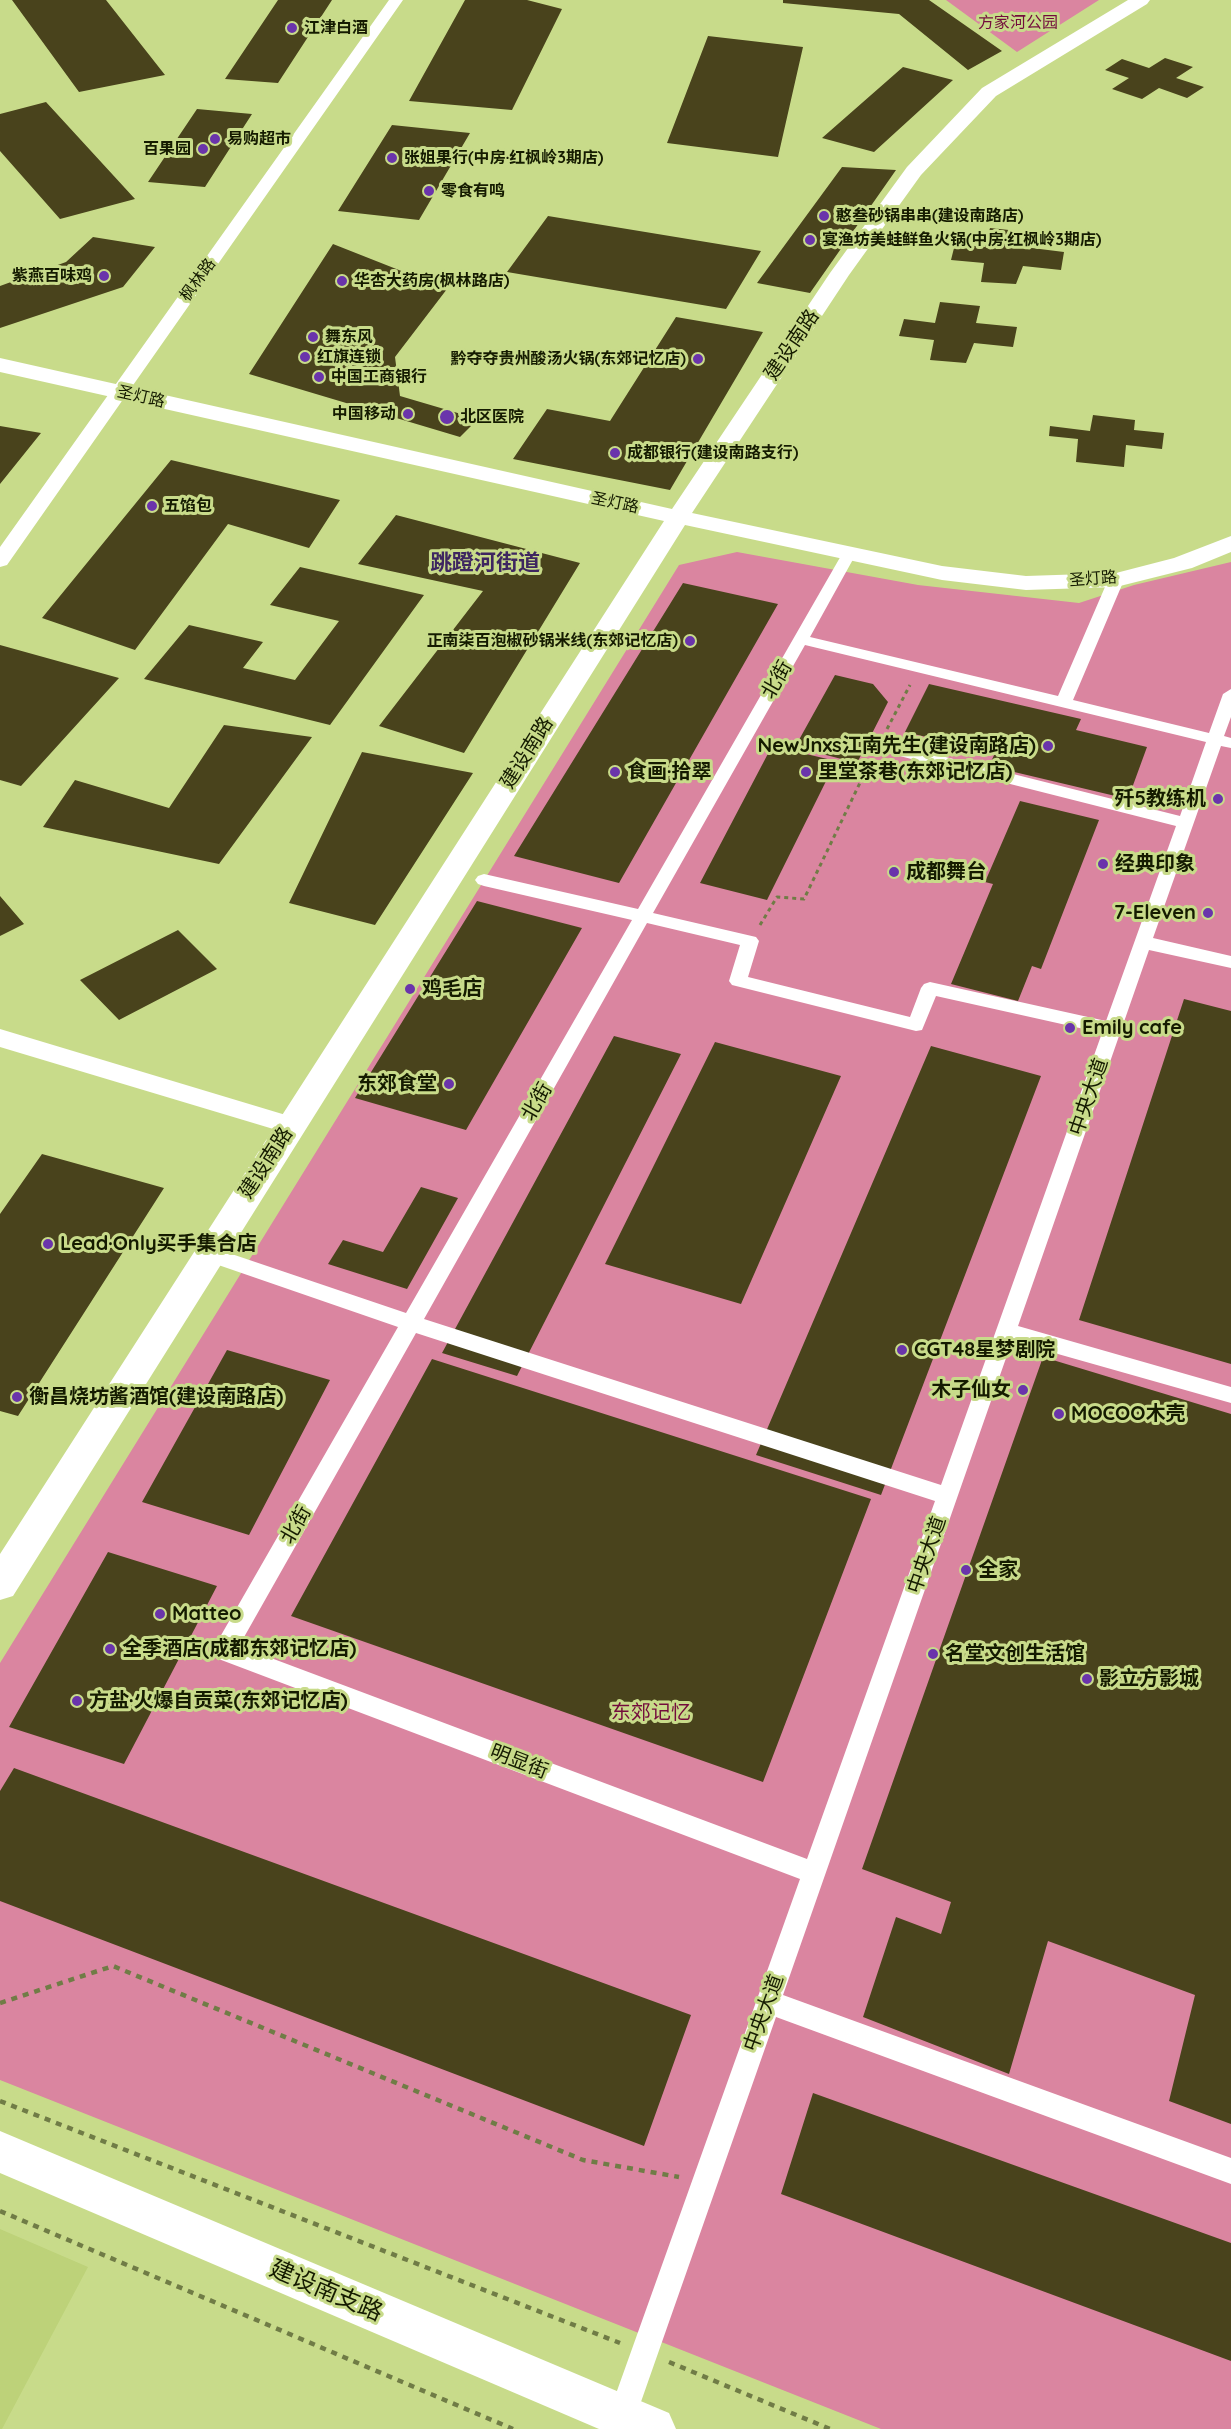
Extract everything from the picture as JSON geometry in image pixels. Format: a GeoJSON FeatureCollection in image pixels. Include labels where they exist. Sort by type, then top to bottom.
{"type":"FeatureCollection","features":[{"type":"Feature","properties":{"kind":"street","name":"枫林路"},"geometry":{"type":"LineString","coordinates":[[0,561],[117,391],[298,142],[396,0]]}},
{"type":"Feature","properties":{"kind":"street","name":"建设南路"},"geometry":{"type":"LineString","coordinates":[[0,1585],[678,517],[840,273],[914,171],[989,92],[1141,0]]}},
{"type":"Feature","properties":{"kind":"street","name":"圣灯路"},"geometry":{"type":"LineString","coordinates":[[0,365],[522,484],[942,573],[1026,583],[1116,580],[1183,563],[1231,543]]}},
{"type":"Feature","properties":{"kind":"street","name":"北街"},"geometry":{"type":"LineString","coordinates":[[224,1651],[849,554]]}},
{"type":"Feature","properties":{"kind":"street"},"geometry":{"type":"LineString","coordinates":[[1064,702],[1116,580]]}},
{"type":"Feature","properties":{"kind":"street"},"geometry":{"type":"LineString","coordinates":[[800,639],[1223,741]]}},
{"type":"Feature","properties":{"kind":"street","name":"中央大道"},"geometry":{"type":"LineString","coordinates":[[638,2422],[645,2353],[1186,822],[1223,741],[1231,694]]}},
{"type":"Feature","properties":{"kind":"street"},"geometry":{"type":"LineString","coordinates":[[878,745],[1186,822]]}},
{"type":"Feature","properties":{"kind":"street"},"geometry":{"type":"LineString","coordinates":[[484,880],[750,941],[738,981],[916,1025],[930,988],[1112,1029]]}},
{"type":"Feature","properties":{"kind":"street"},"geometry":{"type":"LineString","coordinates":[[1143,942],[1231,962]]}},
{"type":"Feature","properties":{"kind":"street"},"geometry":{"type":"LineString","coordinates":[[0,1038],[290,1125]]}},
{"type":"Feature","properties":{"kind":"street"},"geometry":{"type":"LineString","coordinates":[[208,1254],[411,1323],[948,1496]]}},
{"type":"Feature","properties":{"kind":"street"},"geometry":{"type":"LineString","coordinates":[[1006,1331],[1231,1395]]}},
{"type":"Feature","properties":{"kind":"street","name":"明显街"},"geometry":{"type":"LineString","coordinates":[[224,1651],[814,1873]]}},
{"type":"Feature","properties":{"kind":"street"},"geometry":{"type":"LineString","coordinates":[[768,2002],[1231,2171]]}},
{"type":"Feature","properties":{"kind":"street","name":"建设南支路"},"geometry":{"type":"LineString","coordinates":[[0,2152],[638,2422]]}},
{"type":"Feature","properties":{"kind":"path"},"geometry":{"type":"LineString","coordinates":[[750,941],[777,897],[804,899],[878,745],[920,667]]}},
{"type":"Feature","properties":{"kind":"path"},"geometry":{"type":"LineString","coordinates":[[0,2003],[113,1966],[583,2160],[705,2181]]}},
{"type":"Feature","properties":{"kind":"path"},"geometry":{"type":"LineString","coordinates":[[0,2101],[645,2353],[830,2429]]}},
{"type":"Feature","properties":{"kind":"path"},"geometry":{"type":"LineString","coordinates":[[0,2211],[513,2429]]}},
{"type":"Feature","properties":{"kind":"shaded area"},"geometry":{"type":"Polygon","coordinates":[[[0,2229],[88,2267],[2,2429],[0,2429],[0,2229]]]}},
{"type":"Feature","properties":{"kind":"green space","name":"方家河公园"},"geometry":{"type":"Polygon","coordinates":[[[946,0],[1099,0],[1017,52],[946,0]]]}},
{"type":"Feature","properties":{"kind":"green space","name":"东郊记忆"},"geometry":{"type":"Polygon","coordinates":[[[737,552],[918,585],[1079,603],[1134,585],[1231,562],[1231,2429],[881,2429],[0,2080],[0,1663],[679,565],[737,552]]]}},
{"type":"Feature","properties":{"kind":"building"},"geometry":{"type":"Polygon","coordinates":[[[12,0],[106,0],[165,75],[79,92],[12,0]]]}},
{"type":"Feature","properties":{"kind":"building"},"geometry":{"type":"Polygon","coordinates":[[[278,0],[332,0],[278,83],[225,79],[278,0]]]}},
{"type":"Feature","properties":{"kind":"building"},"geometry":{"type":"Polygon","coordinates":[[[465,0],[527,0],[562,9],[512,110],[409,101],[465,0]]]}},
{"type":"Feature","properties":{"kind":"building"},"geometry":{"type":"Polygon","coordinates":[[[783,0],[929,0],[1002,51],[968,70],[899,14],[783,3],[783,0]]]}},
{"type":"Feature","properties":{"kind":"building"},"geometry":{"type":"Polygon","coordinates":[[[708,36],[803,47],[778,157],[667,143],[708,36]]]}},
{"type":"Feature","properties":{"kind":"building"},"geometry":{"type":"Polygon","coordinates":[[[1165,58],[1193,67],[1176,78],[1204,87],[1187,98],[1159,88],[1142,99],[1112,89],[1129,78],[1105,70],[1122,59],[1149,68],[1165,58]]]}},
{"type":"Feature","properties":{"kind":"building"},"geometry":{"type":"Polygon","coordinates":[[[903,67],[953,80],[874,152],[822,138],[903,67]]]}},
{"type":"Feature","properties":{"kind":"building"},"geometry":{"type":"Polygon","coordinates":[[[46,102],[135,199],[60,219],[0,151],[0,114],[46,102]]]}},
{"type":"Feature","properties":{"kind":"building"},"geometry":{"type":"Polygon","coordinates":[[[197,109],[252,114],[205,187],[148,182],[197,109]]]}},
{"type":"Feature","properties":{"kind":"building"},"geometry":{"type":"Polygon","coordinates":[[[392,125],[470,133],[419,220],[338,211],[392,125]]]}},
{"type":"Feature","properties":{"kind":"building"},"geometry":{"type":"Polygon","coordinates":[[[842,167],[896,170],[810,293],[757,283],[842,167]]]}},
{"type":"Feature","properties":{"kind":"building"},"geometry":{"type":"Polygon","coordinates":[[[548,216],[761,251],[726,309],[507,272],[548,216]]]}},
{"type":"Feature","properties":{"kind":"building"},"geometry":{"type":"Polygon","coordinates":[[[990,228],[1028,232],[1024,247],[1064,252],[1061,270],[1023,266],[1016,284],[981,282],[984,263],[951,260],[955,244],[985,247],[990,228]]]}},
{"type":"Feature","properties":{"kind":"building"},"geometry":{"type":"Polygon","coordinates":[[[93,237],[155,247],[123,287],[0,328],[0,286],[66,262],[93,237]]]}},
{"type":"Feature","properties":{"kind":"building"},"geometry":{"type":"Polygon","coordinates":[[[333,244],[447,289],[395,357],[400,396],[478,419],[460,437],[249,374],[333,244]]]}},
{"type":"Feature","properties":{"kind":"building"},"geometry":{"type":"Polygon","coordinates":[[[940,302],[980,306],[976,323],[1017,327],[1013,347],[974,343],[966,363],[930,360],[934,340],[899,336],[904,319],[935,323],[940,302]]]}},
{"type":"Feature","properties":{"kind":"building"},"geometry":{"type":"Polygon","coordinates":[[[676,317],[763,332],[670,490],[513,459],[547,409],[610,421],[676,317]]]}},
{"type":"Feature","properties":{"kind":"building"},"geometry":{"type":"Polygon","coordinates":[[[1093,415],[1135,420],[1134,430],[1164,433],[1162,449],[1126,445],[1124,467],[1076,462],[1078,439],[1049,436],[1050,426],[1090,431],[1093,415]]]}},
{"type":"Feature","properties":{"kind":"building"},"geometry":{"type":"Polygon","coordinates":[[[0,426],[41,433],[0,484],[0,426]]]}},
{"type":"Feature","properties":{"kind":"building"},"geometry":{"type":"Polygon","coordinates":[[[171,460],[340,500],[309,548],[228,524],[135,650],[42,618],[171,460]]]}},
{"type":"Feature","properties":{"kind":"building"},"geometry":{"type":"Polygon","coordinates":[[[396,515],[580,563],[464,753],[379,726],[483,591],[358,564],[396,515]]]}},
{"type":"Feature","properties":{"kind":"building"},"geometry":{"type":"Polygon","coordinates":[[[300,567],[424,595],[330,725],[144,679],[189,625],[263,642],[243,668],[295,680],[339,621],[270,605],[300,567]]]}},
{"type":"Feature","properties":{"kind":"building"},"geometry":{"type":"Polygon","coordinates":[[[683,583],[778,604],[619,883],[514,856],[683,583]]]}},
{"type":"Feature","properties":{"kind":"building"},"geometry":{"type":"Polygon","coordinates":[[[0,645],[119,678],[21,786],[0,780],[0,645]]]}},
{"type":"Feature","properties":{"kind":"building"},"geometry":{"type":"Polygon","coordinates":[[[835,675],[873,684],[888,702],[857,763],[795,747],[835,675]]]}},
{"type":"Feature","properties":{"kind":"building"},"geometry":{"type":"Polygon","coordinates":[[[929,684],[1081,719],[1076,730],[1147,747],[1128,799],[989,766],[995,753],[905,732],[929,684]]]}},
{"type":"Feature","properties":{"kind":"building"},"geometry":{"type":"Polygon","coordinates":[[[224,725],[312,737],[219,864],[43,827],[75,780],[169,808],[224,725]]]}},
{"type":"Feature","properties":{"kind":"building"},"geometry":{"type":"Polygon","coordinates":[[[772,746],[836,761],[767,900],[700,883],[772,746]]]}},
{"type":"Feature","properties":{"kind":"building"},"geometry":{"type":"Polygon","coordinates":[[[362,752],[473,773],[375,925],[289,903],[362,752]]]}},
{"type":"Feature","properties":{"kind":"building"},"geometry":{"type":"Polygon","coordinates":[[[1020,801],[1099,820],[1041,969],[1032,966],[1018,1001],[951,984],[993,884],[985,882],[1020,801]]]}},
{"type":"Feature","properties":{"kind":"building"},"geometry":{"type":"Polygon","coordinates":[[[0,896],[24,924],[0,936],[0,896]]]}},
{"type":"Feature","properties":{"kind":"building"},"geometry":{"type":"Polygon","coordinates":[[[477,901],[582,928],[466,1130],[355,1098],[477,901]]]}},
{"type":"Feature","properties":{"kind":"building"},"geometry":{"type":"Polygon","coordinates":[[[178,930],[217,969],[119,1020],[80,980],[178,930]]]}},
{"type":"Feature","properties":{"kind":"building"},"geometry":{"type":"Polygon","coordinates":[[[1184,999],[1231,1011],[1231,1364],[1079,1320],[1184,999]]]}},
{"type":"Feature","properties":{"kind":"building"},"geometry":{"type":"Polygon","coordinates":[[[614,1036],[681,1054],[517,1376],[442,1353],[614,1036]]]}},
{"type":"Feature","properties":{"kind":"building"},"geometry":{"type":"Polygon","coordinates":[[[715,1042],[841,1076],[741,1304],[605,1264],[715,1042]]]}},
{"type":"Feature","properties":{"kind":"building"},"geometry":{"type":"Polygon","coordinates":[[[931,1046],[1041,1076],[881,1495],[756,1455],[931,1046]]]}},
{"type":"Feature","properties":{"kind":"building"},"geometry":{"type":"Polygon","coordinates":[[[42,1154],[164,1188],[18,1416],[0,1411],[0,1214],[42,1154]]]}},
{"type":"Feature","properties":{"kind":"building"},"geometry":{"type":"Polygon","coordinates":[[[421,1187],[458,1198],[407,1289],[328,1264],[343,1240],[383,1252],[421,1187]]]}},
{"type":"Feature","properties":{"kind":"building"},"geometry":{"type":"Polygon","coordinates":[[[227,1350],[330,1380],[249,1535],[142,1502],[227,1350]]]}},
{"type":"Feature","properties":{"kind":"building"},"geometry":{"type":"Polygon","coordinates":[[[1043,1357],[1231,1414],[1231,2124],[1169,2101],[1195,1995],[1048,1941],[1009,2074],[863,2017],[896,1917],[941,1934],[951,1902],[862,1869],[1043,1357]]]}},
{"type":"Feature","properties":{"kind":"building"},"geometry":{"type":"Polygon","coordinates":[[[432,1359],[871,1499],[763,1782],[291,1616],[432,1359]]]}},
{"type":"Feature","properties":{"kind":"building"},"geometry":{"type":"Polygon","coordinates":[[[108,1552],[217,1586],[124,1764],[9,1727],[108,1552]]]}},
{"type":"Feature","properties":{"kind":"building"},"geometry":{"type":"Polygon","coordinates":[[[14,1768],[691,2015],[644,2146],[0,1901],[0,1791],[14,1768]]]}},
{"type":"Feature","properties":{"kind":"building"},"geometry":{"type":"Polygon","coordinates":[[[813,2093],[1231,2243],[1231,2361],[781,2194],[813,2093]]]}},
{"type":"Feature","properties":{"kind":"place","name":"江津白酒"},"geometry":{"type":"Point","coordinates":[292,28]}},
{"type":"Feature","properties":{"kind":"place","name":"易购超市"},"geometry":{"type":"Point","coordinates":[215,139]}},
{"type":"Feature","properties":{"kind":"place","name":"百果园"},"geometry":{"type":"Point","coordinates":[203,149]}},
{"type":"Feature","properties":{"kind":"place","name":"张姐果行(中房·红枫岭3期店)"},"geometry":{"type":"Point","coordinates":[392,158]}},
{"type":"Feature","properties":{"kind":"place","name":"零食有鸣"},"geometry":{"type":"Point","coordinates":[429,191]}},
{"type":"Feature","properties":{"kind":"place","name":"憨叁砂锅串串(建设南路店)"},"geometry":{"type":"Point","coordinates":[824,216]}},
{"type":"Feature","properties":{"kind":"place","name":"宴渔坊美蛙鲜鱼火锅(中房·红枫岭3期店)"},"geometry":{"type":"Point","coordinates":[810,240]}},
{"type":"Feature","properties":{"kind":"place","name":"紫燕百味鸡"},"geometry":{"type":"Point","coordinates":[104,276]}},
{"type":"Feature","properties":{"kind":"place","name":"华杏大药房(枫林路店)"},"geometry":{"type":"Point","coordinates":[342,281]}},
{"type":"Feature","properties":{"kind":"place","name":"舞东风"},"geometry":{"type":"Point","coordinates":[313,337]}},
{"type":"Feature","properties":{"kind":"place","name":"红旗连锁"},"geometry":{"type":"Point","coordinates":[305,357]}},
{"type":"Feature","properties":{"kind":"place","name":"黔夺夺贵州酸汤火锅(东郊记忆店)"},"geometry":{"type":"Point","coordinates":[698,359]}},
{"type":"Feature","properties":{"kind":"place","name":"中国工商银行"},"geometry":{"type":"Point","coordinates":[319,377]}},
{"type":"Feature","properties":{"kind":"place","name":"中国移动"},"geometry":{"type":"Point","coordinates":[408,414]}},
{"type":"Feature","properties":{"kind":"place","name":"北区医院"},"geometry":{"type":"Point","coordinates":[447,417]}},
{"type":"Feature","properties":{"kind":"place","name":"成都银行(建设南路支行)"},"geometry":{"type":"Point","coordinates":[615,453]}},
{"type":"Feature","properties":{"kind":"place","name":"五馅包"},"geometry":{"type":"Point","coordinates":[152,506]}},
{"type":"Feature","properties":{"kind":"place","name":"正南柒百泡椒砂锅米线(东郊记忆店)"},"geometry":{"type":"Point","coordinates":[690,641]}},
{"type":"Feature","properties":{"kind":"place","name":"NewJnxs江南先生(建设南路店)"},"geometry":{"type":"Point","coordinates":[1048,746]}},
{"type":"Feature","properties":{"kind":"place","name":"食画·拾翠"},"geometry":{"type":"Point","coordinates":[615,772]}},
{"type":"Feature","properties":{"kind":"place","name":"里堂茶巷(东郊记忆店)"},"geometry":{"type":"Point","coordinates":[806,772]}},
{"type":"Feature","properties":{"kind":"place","name":"歼5教练机"},"geometry":{"type":"Point","coordinates":[1218,799]}},
{"type":"Feature","properties":{"kind":"place","name":"经典印象"},"geometry":{"type":"Point","coordinates":[1103,864]}},
{"type":"Feature","properties":{"kind":"place","name":"成都舞台"},"geometry":{"type":"Point","coordinates":[894,872]}},
{"type":"Feature","properties":{"kind":"place","name":"7-Eleven"},"geometry":{"type":"Point","coordinates":[1208,913]}},
{"type":"Feature","properties":{"kind":"place","name":"鸡毛店"},"geometry":{"type":"Point","coordinates":[410,989]}},
{"type":"Feature","properties":{"kind":"place","name":"Emily cafe"},"geometry":{"type":"Point","coordinates":[1070,1028]}},
{"type":"Feature","properties":{"kind":"place","name":"东郊食堂"},"geometry":{"type":"Point","coordinates":[449,1084]}},
{"type":"Feature","properties":{"kind":"place","name":"Lead·Only买手集合店"},"geometry":{"type":"Point","coordinates":[48,1244]}},
{"type":"Feature","properties":{"kind":"place","name":"CGT48星梦剧院"},"geometry":{"type":"Point","coordinates":[902,1350]}},
{"type":"Feature","properties":{"kind":"place","name":"木子仙女"},"geometry":{"type":"Point","coordinates":[1023,1390]}},
{"type":"Feature","properties":{"kind":"place","name":"衡昌烧坊酱酒馆(建设南路店)"},"geometry":{"type":"Point","coordinates":[17,1397]}},
{"type":"Feature","properties":{"kind":"place","name":"MOCOO木壳"},"geometry":{"type":"Point","coordinates":[1059,1414]}},
{"type":"Feature","properties":{"kind":"place","name":"全家"},"geometry":{"type":"Point","coordinates":[966,1570]}},
{"type":"Feature","properties":{"kind":"place","name":"Matteo"},"geometry":{"type":"Point","coordinates":[160,1614]}},
{"type":"Feature","properties":{"kind":"place","name":"全季酒店(成都东郊记忆店)"},"geometry":{"type":"Point","coordinates":[110,1649]}},
{"type":"Feature","properties":{"kind":"place","name":"名堂文创生活馆"},"geometry":{"type":"Point","coordinates":[933,1654]}},
{"type":"Feature","properties":{"kind":"place","name":"影立方影城"},"geometry":{"type":"Point","coordinates":[1087,1679]}},
{"type":"Feature","properties":{"kind":"place","name":"方盐·火爆自贡菜(东郊记忆店)"},"geometry":{"type":"Point","coordinates":[77,1701]}},
{"type":"Feature","properties":{"kind":"district","name":"跳蹬河街道"},"geometry":{"type":"Point","coordinates":[485,563]}}]}
